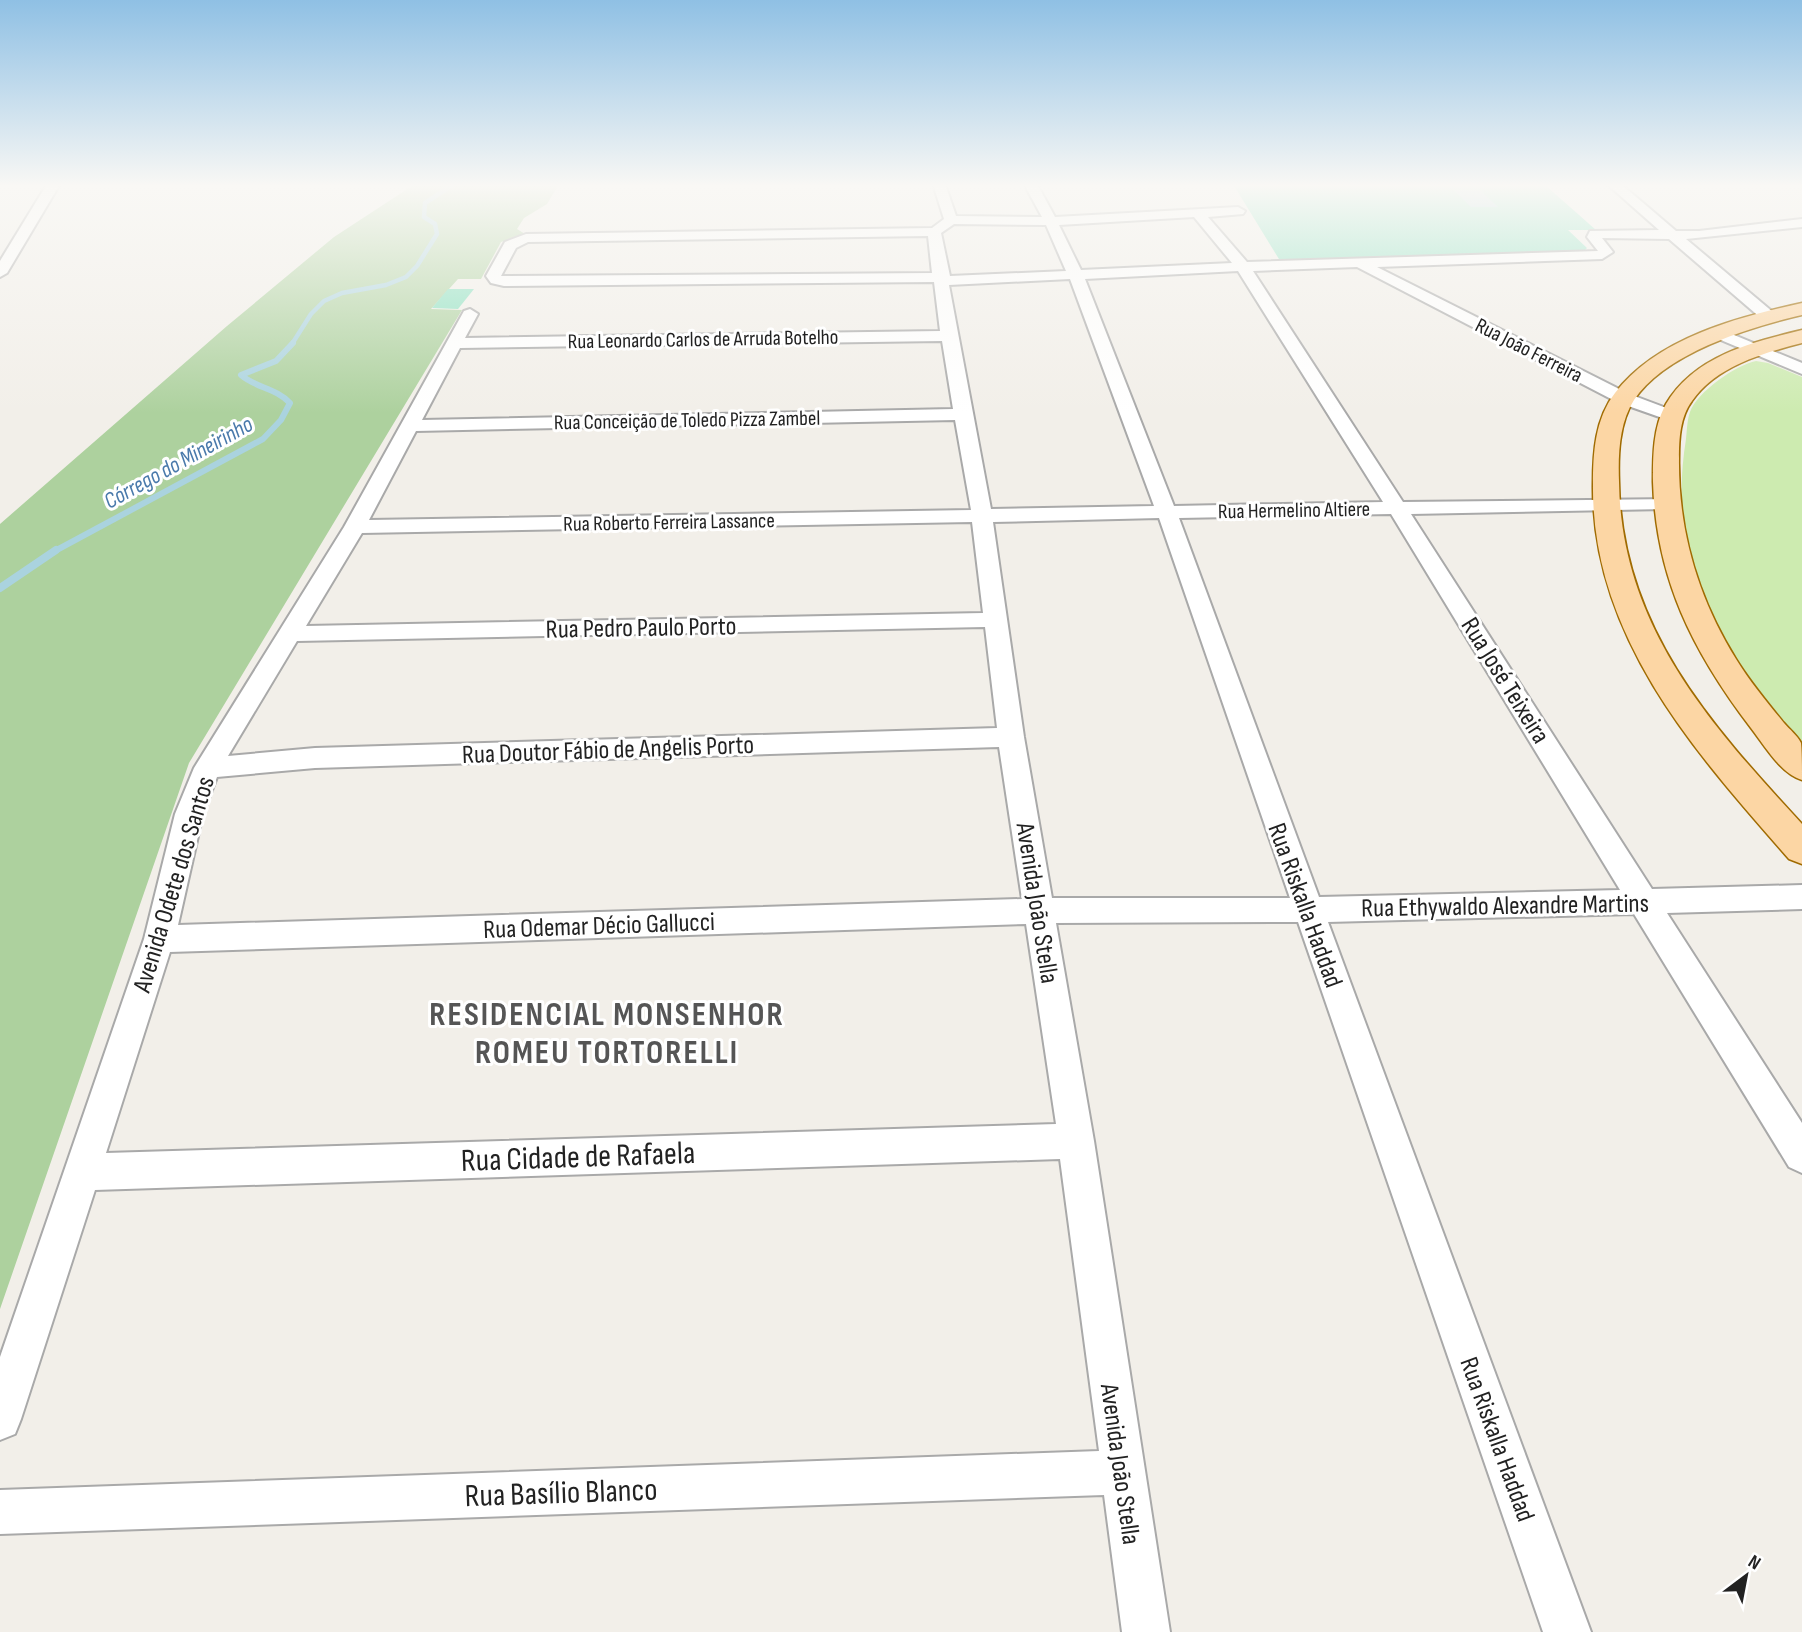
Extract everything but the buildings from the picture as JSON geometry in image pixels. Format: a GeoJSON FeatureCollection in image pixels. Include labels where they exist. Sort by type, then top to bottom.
{"type":"FeatureCollection","features":[{"type":"Feature","properties":{"kind":"main road"},"geometry":{"type":"LineString","coordinates":[[1802,309],[1768,316],[1684,350],[1664,363],[1623,398],[1611,428],[1605,505],[1623,593],[1642,636],[1670,686],[1751,791],[1802,849]]}},
{"type":"Feature","properties":{"kind":"main road"},"geometry":{"type":"LineString","coordinates":[[1802,336],[1755,348],[1720,365],[1695,383],[1683,396],[1671,416],[1667,440],[1666,503],[1672,547],[1703,630],[1730,677],[1802,766]]}},
{"type":"Feature","properties":{"kind":"street"},"geometry":{"type":"LineString","coordinates":[[502,260],[493,276],[496,280],[504,281],[943,279],[1464,260]]}},
{"type":"Feature","properties":{"kind":"street","name":"Avenida João Stella"},"geometry":{"type":"LineString","coordinates":[[943,260],[949,336],[982,516],[1010,737],[1076,1141],[1146,1632]]}},
{"type":"Feature","properties":{"kind":"street","name":"Rua Riskalla Haddad"},"geometry":{"type":"LineString","coordinates":[[1069,260],[1167,513],[1567,1632]]}},
{"type":"Feature","properties":{"kind":"street","name":"Rua José Teixeira"},"geometry":{"type":"LineString","coordinates":[[1237,260],[1397,508],[1802,1154]]}},
{"type":"Feature","properties":{"kind":"street"},"geometry":{"type":"LineString","coordinates":[[1702,260],[1768,316]]}},
{"type":"Feature","properties":{"kind":"street","name":"Rua João Ferreira"},"geometry":{"type":"LineString","coordinates":[[1361,264],[1623,398],[1671,416]]}},
{"type":"Feature","properties":{"kind":"street","name":"Avenida Odete dos Santos"},"geometry":{"type":"LineString","coordinates":[[0,1419],[159,939],[189,814],[206,768],[355,527],[470,314]]}},
{"type":"Feature","properties":{"kind":"street"},"geometry":{"type":"LineString","coordinates":[[1722,335],[1802,369]]}},
{"type":"Feature","properties":{"kind":"street","name":"Rua Leonardo Carlos de Arruda Botelho"},"geometry":{"type":"LineString","coordinates":[[456,343],[949,336]]}},
{"type":"Feature","properties":{"kind":"street","name":"Rua Conceição de Toledo Pizza Zambel"},"geometry":{"type":"LineString","coordinates":[[410,426],[963,414]]}},
{"type":"Feature","properties":{"kind":"street","name":"Rua Hermelino Altiere"},"geometry":{"type":"LineString","coordinates":[[982,516],[1666,503]]}},
{"type":"Feature","properties":{"kind":"street","name":"Rua Roberto Ferreira Lassance"},"geometry":{"type":"LineString","coordinates":[[355,527],[982,516]]}},
{"type":"Feature","properties":{"kind":"street","name":"Rua Pedro Paulo Porto"},"geometry":{"type":"LineString","coordinates":[[287,634],[994,620]]}},
{"type":"Feature","properties":{"kind":"street","name":"Rua Doutor Fábio de Angelis Porto"},"geometry":{"type":"LineString","coordinates":[[206,768],[315,758],[1010,737]]}},
{"type":"Feature","properties":{"kind":"street","name":"Rua Ethywaldo Alexandre Martins"},"geometry":{"type":"LineString","coordinates":[[1040,911],[1308,910],[1802,897]]}},
{"type":"Feature","properties":{"kind":"street","name":"Rua Odemar Décio Gallucci"},"geometry":{"type":"LineString","coordinates":[[159,939],[1040,911]]}},
{"type":"Feature","properties":{"kind":"street","name":"Rua Cidade de Rafaela"},"geometry":{"type":"LineString","coordinates":[[80,1172],[1076,1141]]}},
{"type":"Feature","properties":{"kind":"street","name":"Rua Basílio Blanco"},"geometry":{"type":"LineString","coordinates":[[0,1512],[1122,1474]]}},
{"type":"Feature","properties":{"kind":"green space"},"geometry":{"type":"Polygon","coordinates":[[[306,260],[491,260],[481,279],[458,279],[431,309],[462,310],[189,763],[0,1309],[0,524],[306,260]]]}},
{"type":"Feature","properties":{"kind":"green space"},"geometry":{"type":"Polygon","coordinates":[[[1280,260],[1365,260],[1282,264],[1280,260]]]}},
{"type":"Feature","properties":{"kind":"green space"},"geometry":{"type":"Polygon","coordinates":[[[448,289],[474,289],[458,309],[432,308],[448,289]]]}},
{"type":"Feature","properties":{"kind":"green space"},"geometry":{"type":"Polygon","coordinates":[[[1756,361],[1802,377],[1802,743],[1748,676],[1713,621],[1696,582],[1683,522],[1683,460],[1690,412],[1700,396],[1718,380],[1756,361]]]}},
{"type":"Feature","properties":{"kind":"waterway","name":"Córrego do Mineirinho"},"geometry":{"type":"LineString","coordinates":[[292,344],[311,314],[324,301],[342,293],[386,285],[406,277],[421,260]]}},
{"type":"Feature","properties":{"kind":"waterway","name":"Córrego do Mineirinho"},"geometry":{"type":"LineString","coordinates":[[53,552],[263,439],[281,420],[290,403],[279,394],[241,375],[276,361],[293,343]]}},
{"type":"Feature","properties":{"kind":"waterway","name":"Córrego do Mineirinho"},"geometry":{"type":"LineString","coordinates":[[0,588],[53,552]]}},
{"type":"Feature","properties":{"kind":"district","name":"RESIDENCIAL MONSENHOR ROMEU TORTORELLI"},"geometry":{"type":"Point","coordinates":[607,1032]}}]}
